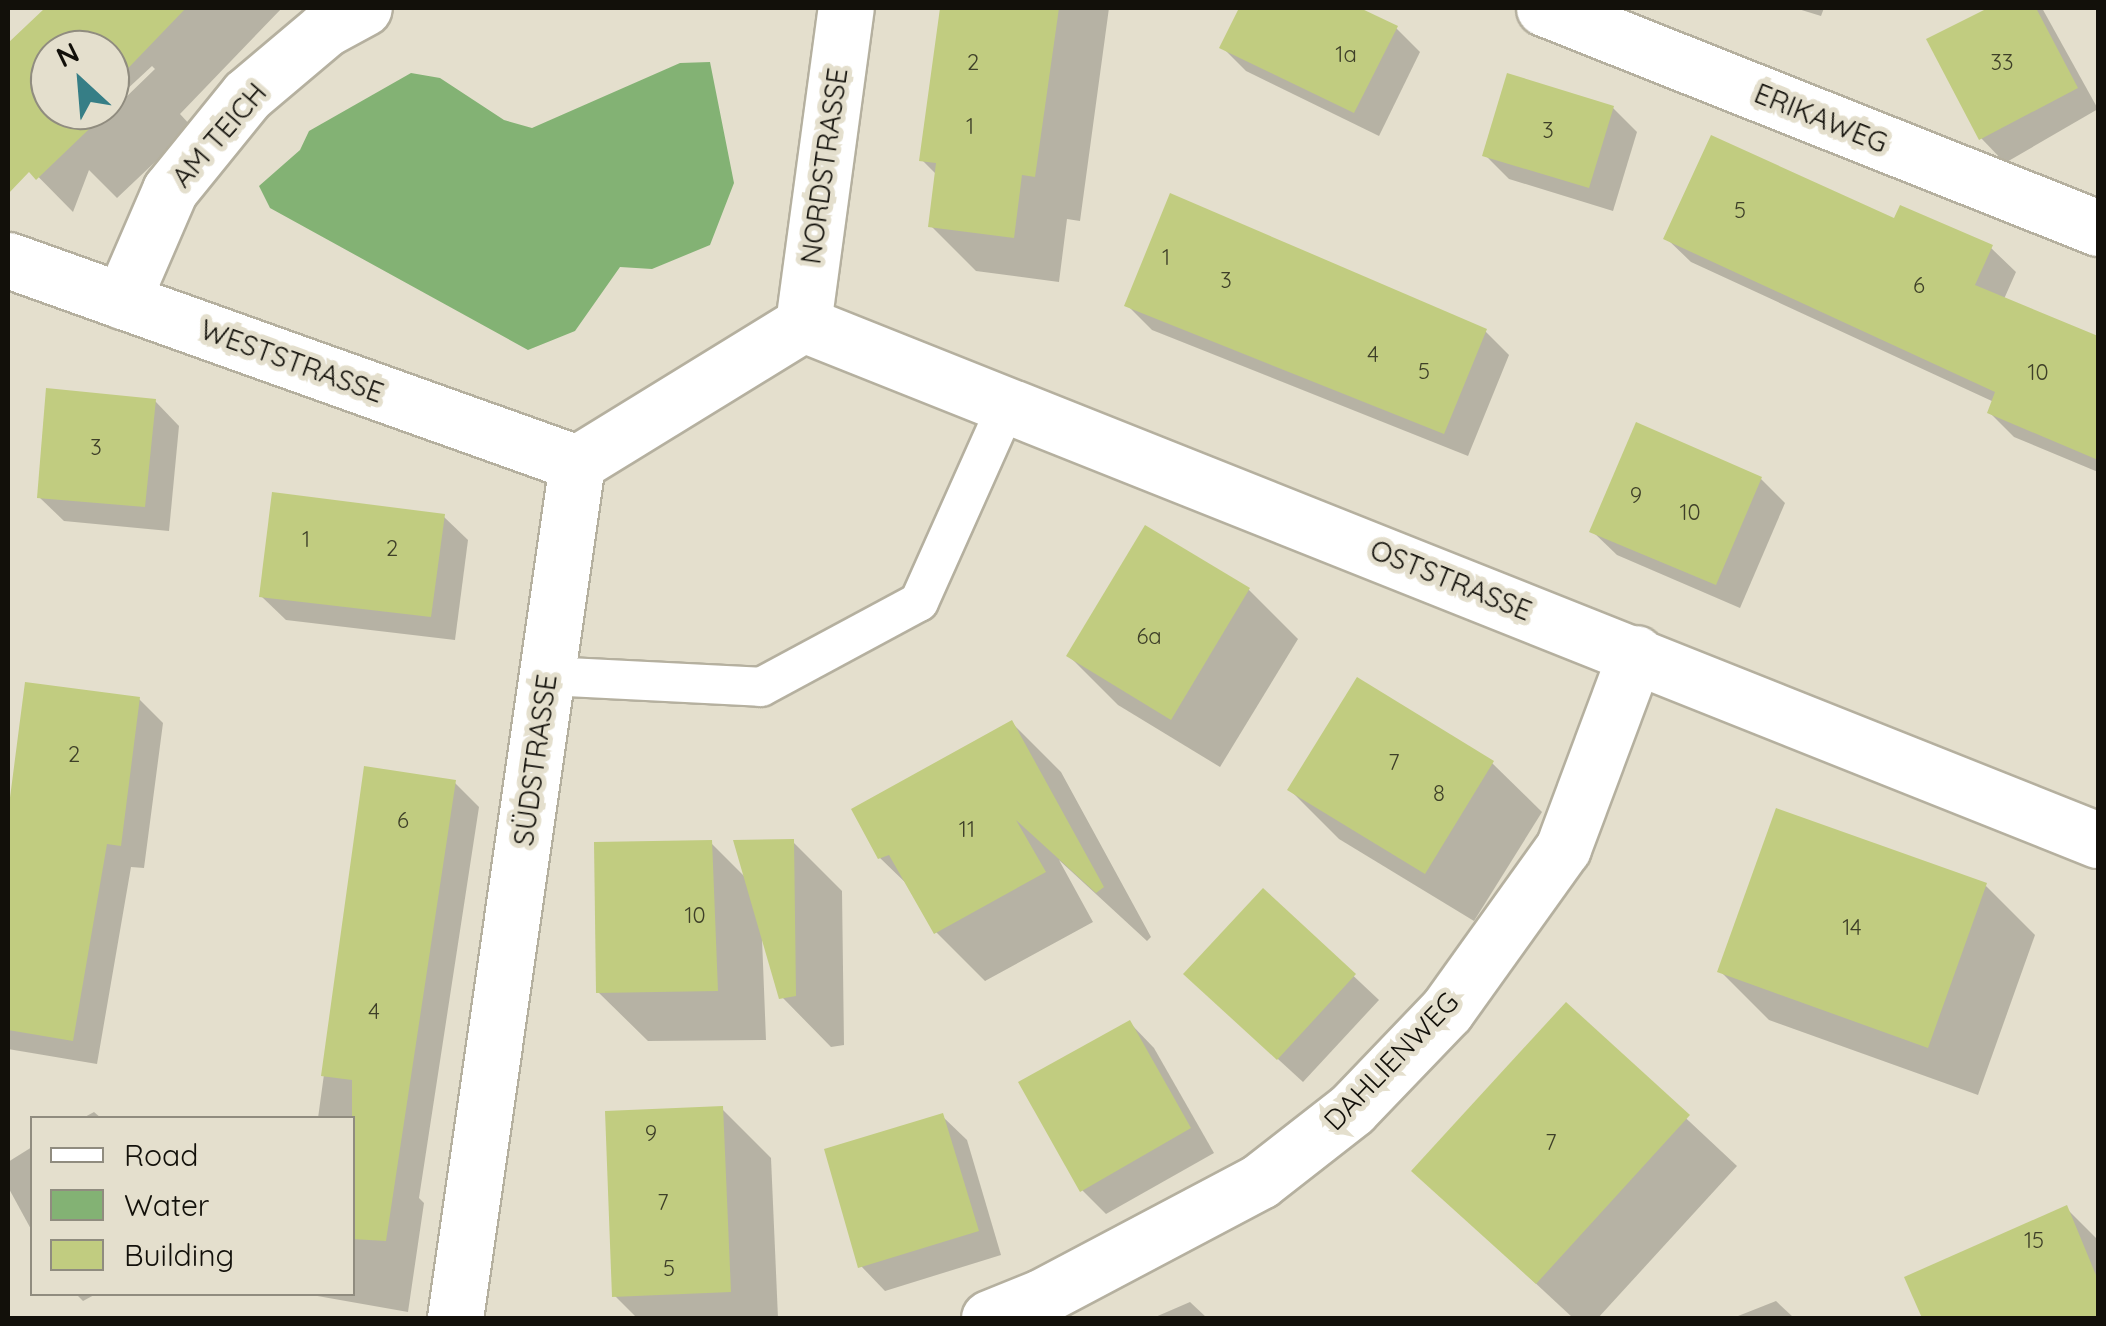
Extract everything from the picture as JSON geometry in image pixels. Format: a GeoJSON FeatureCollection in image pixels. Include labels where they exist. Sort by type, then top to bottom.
{"type":"FeatureCollection","features":[{"type":"Feature","properties":{"kind":"street","name":"AM TEICH"},"geometry":{"type":"LineString","coordinates":[[122,300],[170,190],[248,95],[325,29],[364,8]]}},
{"type":"Feature","properties":{"kind":"street","name":"NORDSTRASSE"},"geometry":{"type":"LineString","coordinates":[[803,324],[846,8]]}},
{"type":"Feature","properties":{"kind":"street","name":"ERIKAWEG"},"geometry":{"type":"LineString","coordinates":[[1544,8],[1629,24],[2098,228]]}},
{"type":"Feature","properties":{"kind":"street","name":"WESTSTRASSE"},"geometry":{"type":"LineString","coordinates":[[9,274],[122,300],[577,463]]}},
{"type":"Feature","properties":{"kind":"street","name":"OSTSTRASSE"},"geometry":{"type":"LineString","coordinates":[[803,324],[2098,840]]}},
{"type":"Feature","properties":{"kind":"street"},"geometry":{"type":"LineString","coordinates":[[577,463],[803,324]]}},
{"type":"Feature","properties":{"kind":"street","name":"SÜDSTRASSE"},"geometry":{"type":"LineString","coordinates":[[455,1318],[577,463]]}},
{"type":"Feature","properties":{"kind":"street","name":"DAHLIENWEG"},"geometry":{"type":"LineString","coordinates":[[988,1318],[1041,1298],[1260,1181],[1352,1109],[1446,1010],[1562,848],[1636,653]]}},
{"type":"Feature","properties":{"kind":"lane"},"geometry":{"type":"LineString","coordinates":[[548,676],[761,686],[919,602],[1007,406]]}},
{"type":"Feature","properties":{"kind":"water"},"geometry":{"type":"Polygon","coordinates":[[[710,62],[734,183],[710,245],[652,269],[620,267],[575,331],[528,350],[270,208],[259,186],[300,150],[309,131],[411,73],[440,78],[504,120],[532,128],[680,63],[710,62]]]}},
{"type":"Feature","properties":{"kind":"building"},"geometry":{"type":"Polygon","coordinates":[[[45,8],[186,8],[130,66],[130,30],[30,30],[30,130],[88,130],[36,180],[29,172],[8,194],[8,43],[45,8]]]}},
{"type":"Feature","properties":{"kind":"building"},"geometry":{"type":"Polygon","coordinates":[[[940,8],[1059,8],[1035,177],[1022,175],[1014,238],[928,227],[936,163],[919,161],[940,8]]]}},
{"type":"Feature","properties":{"kind":"building"},"geometry":{"type":"Polygon","coordinates":[[[1239,8],[1360,8],[1398,26],[1354,113],[1219,48],[1239,8]]]}},
{"type":"Feature","properties":{"kind":"building"},"geometry":{"type":"Polygon","coordinates":[[[1988,8],[2036,8],[2078,88],[1979,140],[1926,39],[1988,8]]]}},
{"type":"Feature","properties":{"kind":"building"},"geometry":{"type":"Polygon","coordinates":[[[1507,73],[1614,106],[1589,188],[1482,156],[1507,73]]]}},
{"type":"Feature","properties":{"kind":"building"},"geometry":{"type":"Polygon","coordinates":[[[1711,135],[1894,218],[1900,205],[1993,245],[1975,285],[2098,336],[2098,460],[1987,413],[1995,392],[1663,239],[1711,135]]]}},
{"type":"Feature","properties":{"kind":"building"},"geometry":{"type":"Polygon","coordinates":[[[1170,193],[1487,329],[1444,434],[1124,306],[1170,193]]]}},
{"type":"Feature","properties":{"kind":"building"},"geometry":{"type":"Polygon","coordinates":[[[46,388],[156,399],[145,507],[37,498],[46,388]]]}},
{"type":"Feature","properties":{"kind":"building"},"geometry":{"type":"Polygon","coordinates":[[[1636,422],[1762,477],[1716,585],[1589,532],[1636,422]]]}},
{"type":"Feature","properties":{"kind":"building"},"geometry":{"type":"Polygon","coordinates":[[[272,492],[445,514],[431,617],[259,597],[272,492]]]}},
{"type":"Feature","properties":{"kind":"building"},"geometry":{"type":"Polygon","coordinates":[[[1145,525],[1250,588],[1171,720],[1066,656],[1145,525]]]}},
{"type":"Feature","properties":{"kind":"building"},"geometry":{"type":"Polygon","coordinates":[[[1357,677],[1494,761],[1425,874],[1287,790],[1357,677]]]}},
{"type":"Feature","properties":{"kind":"building"},"geometry":{"type":"Polygon","coordinates":[[[25,682],[140,697],[121,846],[107,844],[73,1041],[8,1030],[8,813],[25,682]]]}},
{"type":"Feature","properties":{"kind":"building"},"geometry":{"type":"Polygon","coordinates":[[[1012,720],[1104,887],[1096,893],[1016,820],[1046,872],[934,934],[889,855],[878,859],[851,809],[1012,720]]]}},
{"type":"Feature","properties":{"kind":"building"},"geometry":{"type":"Polygon","coordinates":[[[364,766],[456,780],[386,1241],[355,1239],[352,1080],[321,1076],[364,766]]]}},
{"type":"Feature","properties":{"kind":"building"},"geometry":{"type":"Polygon","coordinates":[[[1776,808],[1987,883],[1928,1048],[1717,972],[1776,808]]]}},
{"type":"Feature","properties":{"kind":"building"},"geometry":{"type":"Polygon","coordinates":[[[794,839],[796,996],[779,999],[733,840],[794,839]]]}},
{"type":"Feature","properties":{"kind":"building"},"geometry":{"type":"Polygon","coordinates":[[[712,840],[718,991],[596,993],[594,842],[712,840]]]}},
{"type":"Feature","properties":{"kind":"building"},"geometry":{"type":"Polygon","coordinates":[[[1263,888],[1356,974],[1277,1060],[1183,974],[1263,888]]]}},
{"type":"Feature","properties":{"kind":"building"},"geometry":{"type":"Polygon","coordinates":[[[1566,1002],[1690,1115],[1536,1284],[1411,1171],[1566,1002]]]}},
{"type":"Feature","properties":{"kind":"building"},"geometry":{"type":"Polygon","coordinates":[[[1130,1020],[1191,1128],[1080,1192],[1018,1082],[1130,1020]]]}},
{"type":"Feature","properties":{"kind":"building"},"geometry":{"type":"Polygon","coordinates":[[[723,1106],[731,1292],[612,1297],[605,1111],[723,1106]]]}},
{"type":"Feature","properties":{"kind":"building"},"geometry":{"type":"Polygon","coordinates":[[[943,1113],[979,1231],[858,1268],[824,1149],[943,1113]]]}},
{"type":"Feature","properties":{"kind":"building"},"geometry":{"type":"Polygon","coordinates":[[[2067,1205],[2098,1280],[2098,1318],[1922,1318],[1904,1277],[2067,1205]]]}}]}
